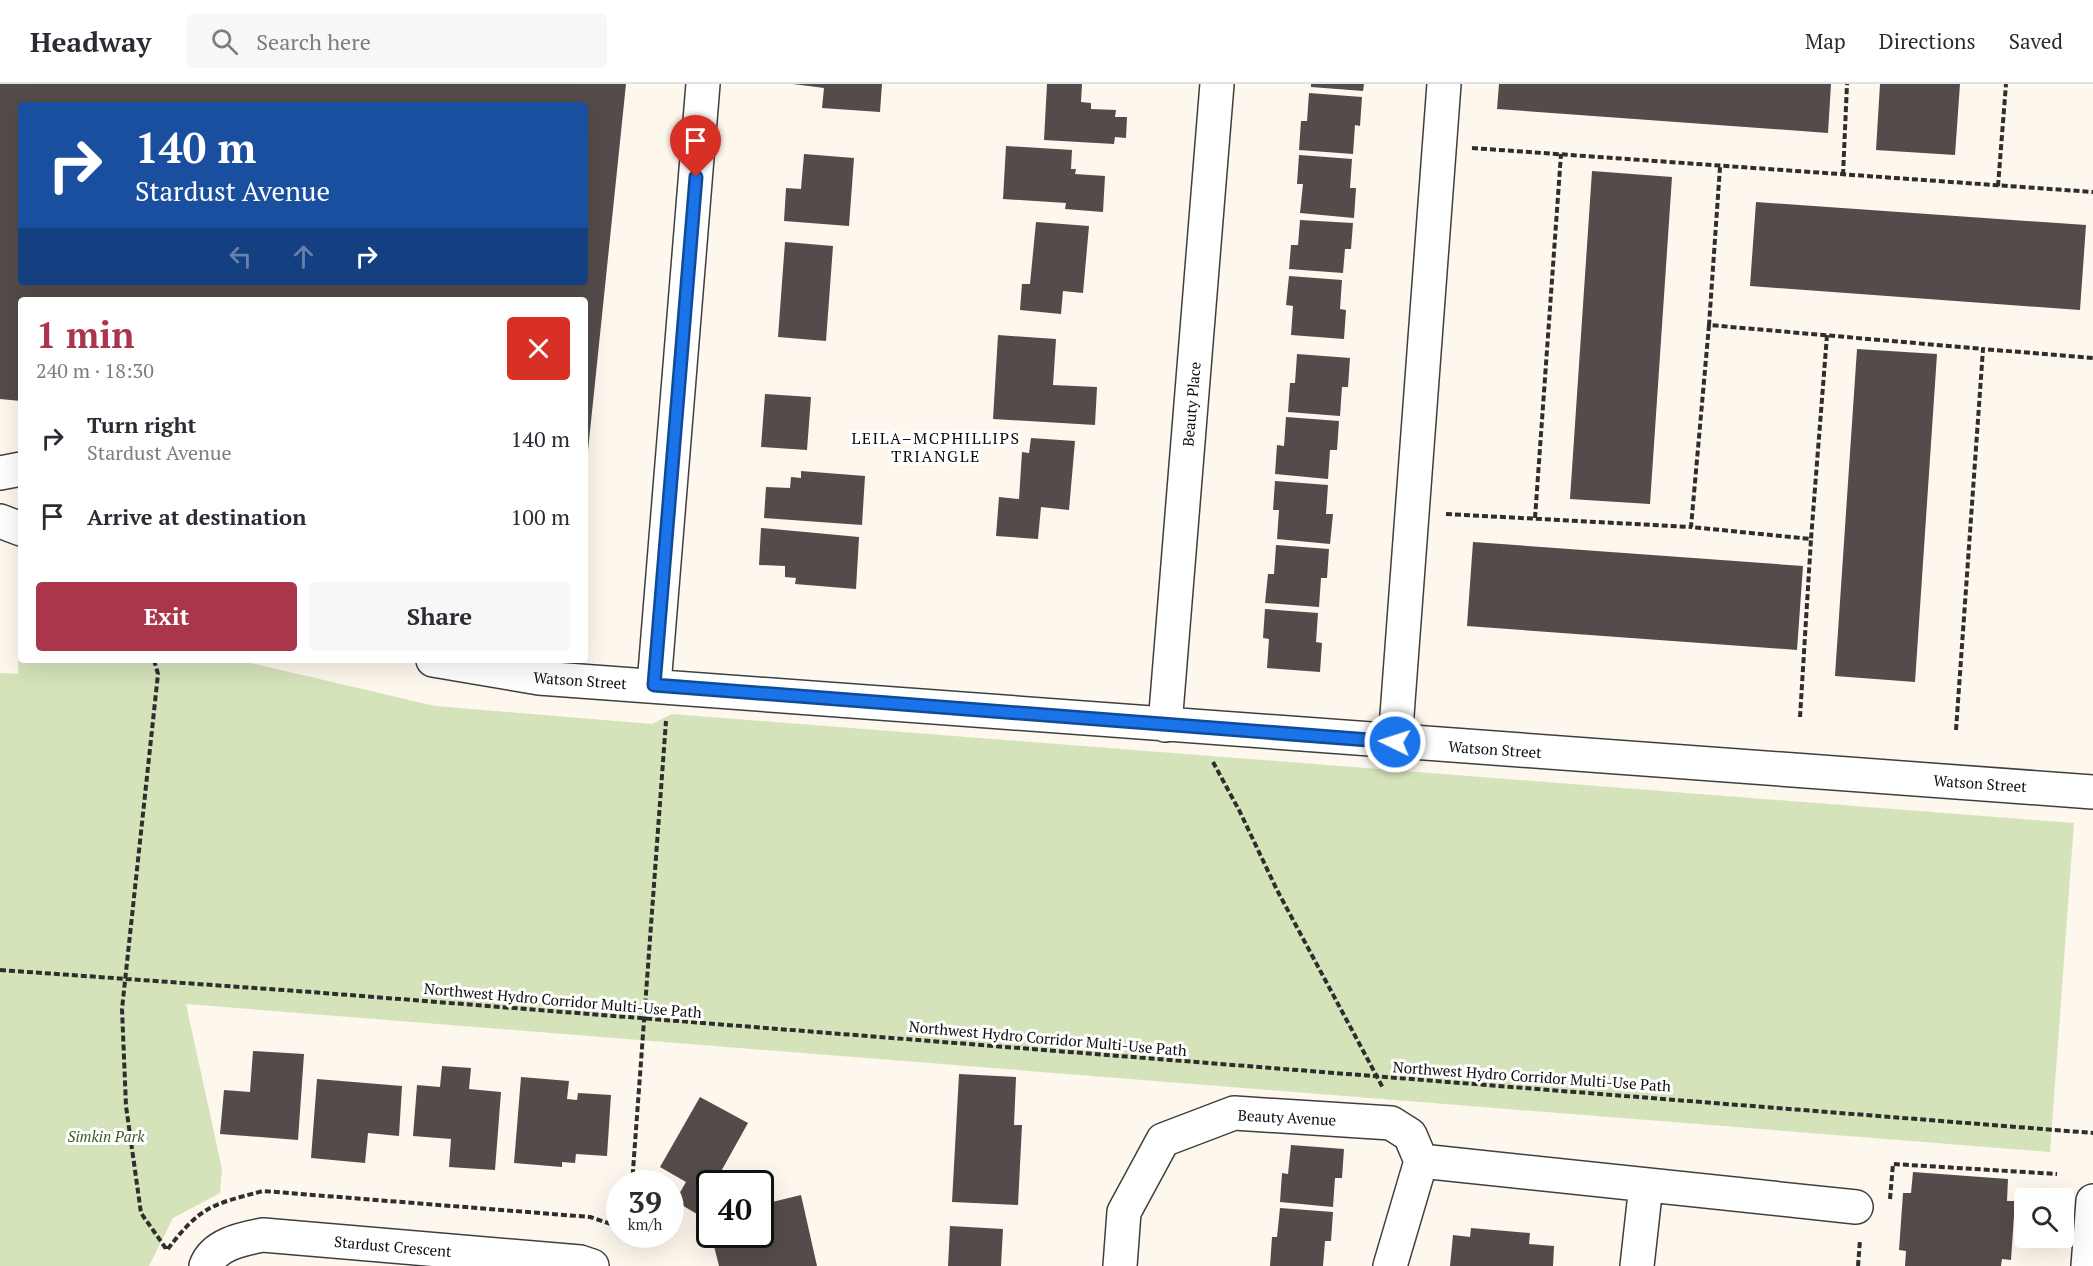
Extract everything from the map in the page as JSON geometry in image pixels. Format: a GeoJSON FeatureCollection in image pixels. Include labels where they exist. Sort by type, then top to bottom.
{"type":"FeatureCollection","features":[{"type":"Feature","properties":{"kind":"street"},"geometry":{"type":"LineString","coordinates":[[662,685],[703,84]]}},
{"type":"Feature","properties":{"kind":"street","name":"Beauty Place"},"geometry":{"type":"LineString","coordinates":[[1179,726],[1217,84]]}},
{"type":"Feature","properties":{"kind":"street"},"geometry":{"type":"LineString","coordinates":[[1395,742],[1444,84]]}},
{"type":"Feature","properties":{"kind":"street"},"geometry":{"type":"LineString","coordinates":[[0,473],[18,470]]}},
{"type":"Feature","properties":{"kind":"street"},"geometry":{"type":"LineString","coordinates":[[0,520],[18,528]]}},
{"type":"Feature","properties":{"kind":"street","name":"Watson Street"},"geometry":{"type":"LineString","coordinates":[[466,663],[662,685],[1179,726],[2093,792]]}},
{"type":"Feature","properties":{"kind":"street","name":"Beauty Avenue"},"geometry":{"type":"LineString","coordinates":[[1120,1266],[1124,1212],[1163,1140],[1234,1113],[1391,1123]]}},
{"type":"Feature","properties":{"kind":"street"},"geometry":{"type":"LineString","coordinates":[[1390,1266],[1421,1161],[1410,1135],[1391,1123]]}},
{"type":"Feature","properties":{"kind":"street"},"geometry":{"type":"LineString","coordinates":[[1421,1161],[1646,1185],[1859,1220]]}},
{"type":"Feature","properties":{"kind":"street"},"geometry":{"type":"LineString","coordinates":[[1636,1266],[1646,1185]]}},
{"type":"Feature","properties":{"kind":"street"},"geometry":{"type":"LineString","coordinates":[[2088,1266],[2093,1201]]}},
{"type":"Feature","properties":{"kind":"street","name":"Stardust Crescent"},"geometry":{"type":"LineString","coordinates":[[206,1266],[209,1257],[234,1241],[263,1235],[580,1262],[591,1266]]}},
{"type":"Feature","properties":{"kind":"path"},"geometry":{"type":"LineString","coordinates":[[1843,175],[1847,84]]}},
{"type":"Feature","properties":{"kind":"path"},"geometry":{"type":"LineString","coordinates":[[1998,186],[2006,84]]}},
{"type":"Feature","properties":{"kind":"path"},"geometry":{"type":"LineString","coordinates":[[1469,137],[1469,148],[2093,192]]}},
{"type":"Feature","properties":{"kind":"path"},"geometry":{"type":"LineString","coordinates":[[1535,518],[1561,154]]}},
{"type":"Feature","properties":{"kind":"path"},"geometry":{"type":"LineString","coordinates":[[1691,527],[1720,167]]}},
{"type":"Feature","properties":{"kind":"path"},"geometry":{"type":"LineString","coordinates":[[1708,325],[2093,358]]}},
{"type":"Feature","properties":{"kind":"path"},"geometry":{"type":"LineString","coordinates":[[1800,717],[1827,335]]}},
{"type":"Feature","properties":{"kind":"path"},"geometry":{"type":"LineString","coordinates":[[1956,730],[1983,349]]}},
{"type":"Feature","properties":{"kind":"path"},"geometry":{"type":"LineString","coordinates":[[1443,525],[1444,514],[1691,527],[1811,539]]}},
{"type":"Feature","properties":{"kind":"path"},"geometry":{"type":"LineString","coordinates":[[155,663],[158,674],[122,1009],[126,1106],[141,1213],[167,1250],[189,1221],[214,1204],[263,1191],[590,1217],[606,1222]]}},
{"type":"Feature","properties":{"kind":"path"},"geometry":{"type":"LineString","coordinates":[[633,1170],[644,1018],[662,685]]}},
{"type":"Feature","properties":{"kind":"path"},"geometry":{"type":"LineString","coordinates":[[1179,726],[1240,812],[1277,890],[1379,1077],[1388,1100],[1391,1123]]}},
{"type":"Feature","properties":{"kind":"path","name":"Northwest Hydro Corridor Multi-Use Path"},"geometry":{"type":"LineString","coordinates":[[0,970],[644,1018],[2093,1133]]}},
{"type":"Feature","properties":{"kind":"path"},"geometry":{"type":"LineString","coordinates":[[1889,1204],[1893,1164],[2057,1174]]}},
{"type":"Feature","properties":{"kind":"path"},"geometry":{"type":"LineString","coordinates":[[1858,1266],[1859,1220]]}},
{"type":"Feature","properties":{"kind":"green space","name":"Simkin Park"},"geometry":{"type":"Polygon","coordinates":[[[18,663],[251,663],[435,706],[652,724],[672,714],[2074,823],[2050,1152],[186,1004],[222,1169],[220,1193],[173,1218],[149,1266],[0,1266],[0,673],[18,674],[18,663]]]}},
{"type":"Feature","properties":{"kind":"building"},"geometry":{"type":"Polygon","coordinates":[[[0,84],[626,84],[588,450],[588,297],[18,297],[18,401],[0,399],[0,84]]]}},
{"type":"Feature","properties":{"kind":"building"},"geometry":{"type":"Polygon","coordinates":[[[793,84],[882,84],[880,112],[822,108],[824,88],[793,84]]]}},
{"type":"Feature","properties":{"kind":"building"},"geometry":{"type":"Polygon","coordinates":[[[1047,84],[1082,84],[1081,102],[1091,103],[1091,109],[1116,110],[1115,117],[1127,117],[1126,138],[1115,137],[1114,144],[1044,140],[1047,84]]]}},
{"type":"Feature","properties":{"kind":"building"},"geometry":{"type":"Polygon","coordinates":[[[1311,84],[1364,84],[1363,91],[1311,87],[1311,84]]]}},
{"type":"Feature","properties":{"kind":"building"},"geometry":{"type":"Polygon","coordinates":[[[1499,84],[1831,84],[1828,133],[1497,109],[1499,84]]]}},
{"type":"Feature","properties":{"kind":"building"},"geometry":{"type":"Polygon","coordinates":[[[1880,84],[1960,84],[1955,155],[1876,150],[1880,84]]]}},
{"type":"Feature","properties":{"kind":"building"},"geometry":{"type":"Polygon","coordinates":[[[1309,93],[1362,97],[1360,126],[1355,125],[1353,154],[1299,150],[1301,121],[1307,121],[1309,93]]]}},
{"type":"Feature","properties":{"kind":"building"},"geometry":{"type":"Polygon","coordinates":[[[1006,146],[1072,150],[1071,169],[1076,169],[1075,174],[1105,176],[1103,212],[1065,209],[1066,203],[1003,199],[1006,146]]]}},
{"type":"Feature","properties":{"kind":"building"},"geometry":{"type":"Polygon","coordinates":[[[804,154],[854,158],[849,226],[784,221],[786,188],[801,189],[804,154]]]}},
{"type":"Feature","properties":{"kind":"building"},"geometry":{"type":"Polygon","coordinates":[[[1299,155],[1352,159],[1350,188],[1356,188],[1354,218],[1300,213],[1303,184],[1297,184],[1299,155]]]}},
{"type":"Feature","properties":{"kind":"building"},"geometry":{"type":"Polygon","coordinates":[[[1592,171],[1672,177],[1650,504],[1570,499],[1592,171]]]}},
{"type":"Feature","properties":{"kind":"building"},"geometry":{"type":"Polygon","coordinates":[[[1756,202],[2086,225],[2080,310],[1750,286],[1756,202]]]}},
{"type":"Feature","properties":{"kind":"building"},"geometry":{"type":"Polygon","coordinates":[[[1300,220],[1353,223],[1351,249],[1345,249],[1343,273],[1289,269],[1291,245],[1298,245],[1300,220]]]}},
{"type":"Feature","properties":{"kind":"building"},"geometry":{"type":"Polygon","coordinates":[[[1036,222],[1089,226],[1083,293],[1063,291],[1061,314],[1020,310],[1022,284],[1030,284],[1036,222]]]}},
{"type":"Feature","properties":{"kind":"building"},"geometry":{"type":"Polygon","coordinates":[[[785,242],[833,246],[826,341],[778,337],[785,242]]]}},
{"type":"Feature","properties":{"kind":"building"},"geometry":{"type":"Polygon","coordinates":[[[1289,276],[1342,280],[1340,309],[1346,310],[1344,339],[1291,335],[1293,306],[1286,305],[1289,276]]]}},
{"type":"Feature","properties":{"kind":"building"},"geometry":{"type":"Polygon","coordinates":[[[998,335],[1056,339],[1053,385],[1097,387],[1095,425],[993,419],[998,335]]]}},
{"type":"Feature","properties":{"kind":"building"},"geometry":{"type":"Polygon","coordinates":[[[1857,349],[1937,354],[1915,682],[1835,676],[1857,349]]]}},
{"type":"Feature","properties":{"kind":"building"},"geometry":{"type":"Polygon","coordinates":[[[1297,354],[1350,358],[1348,387],[1342,387],[1340,416],[1288,412],[1290,383],[1295,383],[1297,354]]]}},
{"type":"Feature","properties":{"kind":"building"},"geometry":{"type":"Polygon","coordinates":[[[765,394],[811,397],[807,450],[761,447],[765,394]]]}},
{"type":"Feature","properties":{"kind":"building"},"geometry":{"type":"Polygon","coordinates":[[[1286,417],[1339,421],[1337,450],[1330,450],[1328,479],[1275,474],[1277,445],[1284,446],[1286,417]]]}},
{"type":"Feature","properties":{"kind":"building"},"geometry":{"type":"Polygon","coordinates":[[[1031,438],[1075,441],[1069,510],[1041,507],[1038,539],[996,536],[999,497],[1019,499],[1022,452],[1029,453],[1031,438]]]}},
{"type":"Feature","properties":{"kind":"building"},"geometry":{"type":"Polygon","coordinates":[[[801,471],[865,476],[862,525],[764,518],[766,487],[790,488],[791,477],[801,478],[801,471]]]}},
{"type":"Feature","properties":{"kind":"building"},"geometry":{"type":"Polygon","coordinates":[[[1275,481],[1328,485],[1326,514],[1333,514],[1330,544],[1277,539],[1279,510],[1273,510],[1275,481]]]}},
{"type":"Feature","properties":{"kind":"building"},"geometry":{"type":"Polygon","coordinates":[[[761,528],[859,537],[856,589],[795,584],[796,578],[785,577],[785,566],[759,565],[761,528]]]}},
{"type":"Feature","properties":{"kind":"building"},"geometry":{"type":"Polygon","coordinates":[[[1473,542],[1803,566],[1797,650],[1467,626],[1473,542]]]}},
{"type":"Feature","properties":{"kind":"building"},"geometry":{"type":"Polygon","coordinates":[[[1276,545],[1329,549],[1327,578],[1321,578],[1319,607],[1265,603],[1268,574],[1274,574],[1276,545]]]}},
{"type":"Feature","properties":{"kind":"building"},"geometry":{"type":"Polygon","coordinates":[[[1265,609],[1318,613],[1316,642],[1322,643],[1320,672],[1267,668],[1269,639],[1263,638],[1265,609]]]}},
{"type":"Feature","properties":{"kind":"building"},"geometry":{"type":"Polygon","coordinates":[[[253,1051],[304,1054],[298,1140],[220,1134],[224,1090],[250,1092],[253,1051]]]}},
{"type":"Feature","properties":{"kind":"building"},"geometry":{"type":"Polygon","coordinates":[[[442,1066],[471,1068],[469,1089],[501,1092],[495,1170],[449,1167],[451,1139],[413,1136],[417,1085],[440,1087],[442,1066]]]}},
{"type":"Feature","properties":{"kind":"building"},"geometry":{"type":"Polygon","coordinates":[[[959,1074],[1016,1077],[1014,1125],[1022,1125],[1018,1205],[952,1202],[959,1074]]]}},
{"type":"Feature","properties":{"kind":"building"},"geometry":{"type":"Polygon","coordinates":[[[521,1077],[569,1081],[567,1099],[577,1100],[578,1093],[611,1095],[607,1156],[576,1154],[575,1163],[562,1162],[562,1167],[514,1163],[521,1077]]]}},
{"type":"Feature","properties":{"kind":"building"},"geometry":{"type":"Polygon","coordinates":[[[317,1079],[402,1086],[399,1136],[368,1133],[365,1163],[311,1158],[317,1079]]]}},
{"type":"Feature","properties":{"kind":"building"},"geometry":{"type":"Polygon","coordinates":[[[700,1097],[748,1123],[722,1170],[696,1170],[696,1213],[684,1206],[686,1182],[684,1170],[665,1170],[660,1167],[700,1097]]]}},
{"type":"Feature","properties":{"kind":"building"},"geometry":{"type":"Polygon","coordinates":[[[1291,1145],[1344,1149],[1342,1178],[1335,1178],[1333,1207],[1280,1202],[1282,1173],[1288,1174],[1291,1145]]]}},
{"type":"Feature","properties":{"kind":"building"},"geometry":{"type":"Polygon","coordinates":[[[1913,1172],[2008,1179],[2007,1201],[2014,1201],[2011,1260],[2002,1259],[2001,1266],[1905,1266],[1906,1251],[1899,1250],[1903,1193],[1911,1193],[1913,1172]]]}},
{"type":"Feature","properties":{"kind":"building"},"geometry":{"type":"Polygon","coordinates":[[[801,1195],[817,1266],[719,1266],[714,1248],[774,1248],[774,1202],[801,1195]]]}},
{"type":"Feature","properties":{"kind":"building"},"geometry":{"type":"Polygon","coordinates":[[[1280,1208],[1333,1212],[1331,1241],[1325,1241],[1323,1266],[1270,1266],[1272,1237],[1277,1237],[1280,1208]]]}},
{"type":"Feature","properties":{"kind":"building"},"geometry":{"type":"Polygon","coordinates":[[[950,1226],[1003,1229],[1001,1266],[948,1266],[950,1226]]]}},
{"type":"Feature","properties":{"kind":"building"},"geometry":{"type":"Polygon","coordinates":[[[1471,1228],[1530,1233],[1529,1244],[1554,1246],[1553,1266],[1450,1266],[1453,1235],[1470,1237],[1471,1228]]]}},
{"type":"Feature","properties":{"kind":"district","name":"LEILA–MCPHILLIPS TRIANGLE"},"geometry":{"type":"Point","coordinates":[936,447]}},
{"type":"Feature","properties":{"kind":"route"},"geometry":{"type":"LineString","coordinates":[[696,177],[654,685],[1395,742]]}}]}
